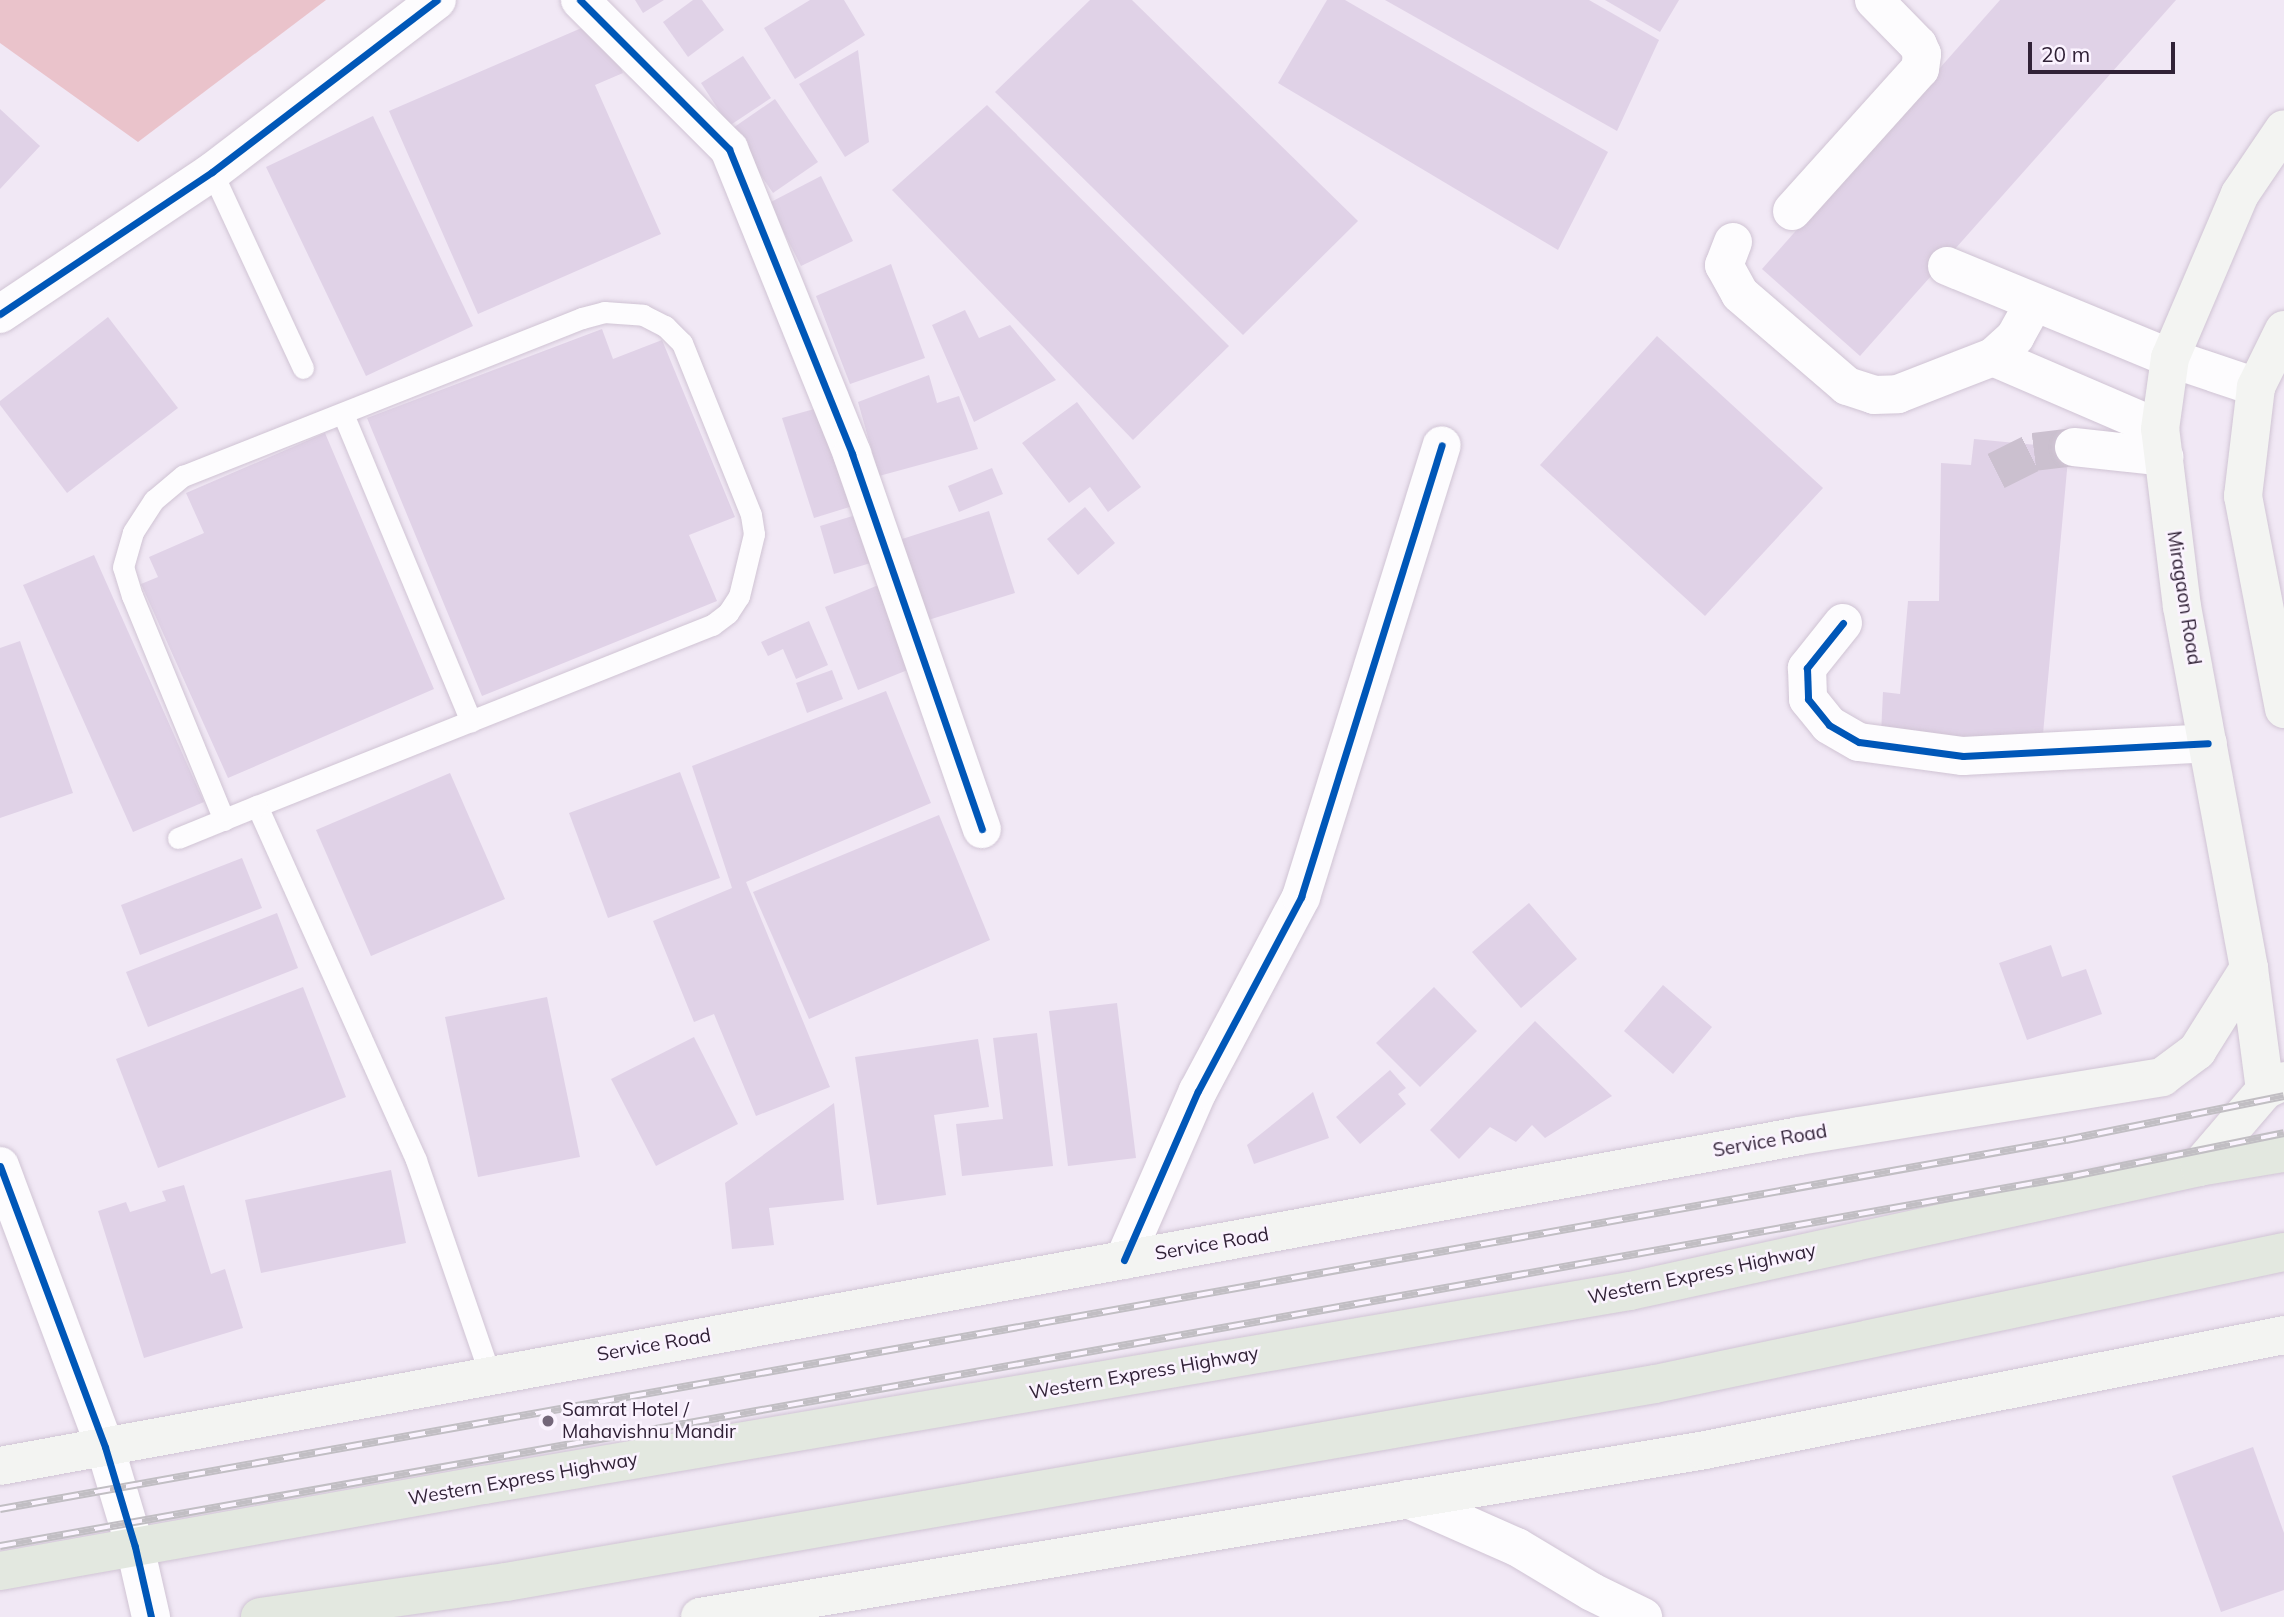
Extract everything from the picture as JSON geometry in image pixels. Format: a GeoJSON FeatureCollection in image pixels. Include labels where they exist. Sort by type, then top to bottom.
{"type":"FeatureCollection","features":[{"type":"Feature","properties":{"kind":"highway","name":"Western Express Highway"},"geometry":{"type":"LineString","coordinates":[[0,1571],[1630,1291],[2199,1167],[2284,1153]]}},
{"type":"Feature","properties":{"kind":"highway"},"geometry":{"type":"LineString","coordinates":[[260,1617],[519,1579],[1655,1384],[2284,1252]]}},
{"type":"Feature","properties":{"kind":"main road","name":"Miragaon Road"},"geometry":{"type":"LineString","coordinates":[[2274,1086],[2249,968],[2182,607],[2162,443],[2169,358],[2241,194],[2284,129]]}},
{"type":"Feature","properties":{"kind":"main road"},"geometry":{"type":"LineString","coordinates":[[2284,330],[2256,387],[2243,496],[2284,709]]}},
{"type":"Feature","properties":{"kind":"main road","name":"Service Road"},"geometry":{"type":"LineString","coordinates":[[0,1466],[236,1425],[490,1375],[1799,1136],[2162,1077],[2197,1051],[2249,968]]}},
{"type":"Feature","properties":{"kind":"main road"},"geometry":{"type":"LineString","coordinates":[[2199,1167],[2274,1086]]}},
{"type":"Feature","properties":{"kind":"main road"},"geometry":{"type":"LineString","coordinates":[[700,1617],[1706,1450],[2284,1335]]}},
{"type":"Feature","properties":{"kind":"street"},"geometry":{"type":"LineString","coordinates":[[0,314],[212,172],[437,0]]}},
{"type":"Feature","properties":{"kind":"street"},"geometry":{"type":"LineString","coordinates":[[580,0],[729,149],[852,454],[982,829]]}},
{"type":"Feature","properties":{"kind":"street"},"geometry":{"type":"LineString","coordinates":[[1792,211],[1920,69],[1923,54],[1919,45],[1874,0]]}},
{"type":"Feature","properties":{"kind":"street"},"geometry":{"type":"LineString","coordinates":[[1733,242],[1724,265],[1740,294],[1847,386],[1874,395],[1898,394],[1993,357],[2015,337],[2034,303]]}},
{"type":"Feature","properties":{"kind":"street"},"geometry":{"type":"LineString","coordinates":[[1947,266],[2169,358],[2256,387]]}},
{"type":"Feature","properties":{"kind":"street"},"geometry":{"type":"LineString","coordinates":[[1993,357],[2162,443]]}},
{"type":"Feature","properties":{"kind":"street"},"geometry":{"type":"LineString","coordinates":[[2074,447],[2162,443]]}},
{"type":"Feature","properties":{"kind":"street"},"geometry":{"type":"LineString","coordinates":[[1124,1260],[1198,1091],[1301,897],[1442,445]]}},
{"type":"Feature","properties":{"kind":"street"},"geometry":{"type":"LineString","coordinates":[[1843,623],[1807,668],[1808,699],[1829,725],[1859,742],[1963,756],[2208,743]]}},
{"type":"Feature","properties":{"kind":"street"},"geometry":{"type":"LineString","coordinates":[[0,1166],[105,1447],[135,1547],[151,1617]]}},
{"type":"Feature","properties":{"kind":"street"},"geometry":{"type":"LineString","coordinates":[[1408,1499],[1517,1547],[1592,1592],[1643,1617]]}},
{"type":"Feature","properties":{"kind":"lane"},"geometry":{"type":"LineString","coordinates":[[212,172],[303,368]]}},
{"type":"Feature","properties":{"kind":"lane"},"geometry":{"type":"LineString","coordinates":[[178,838],[224,820],[257,806],[712,625],[727,614],[739,596],[754,534],[751,515],[682,343],[665,326],[643,315],[604,312],[582,318],[183,476],[154,500],[133,532],[123,567],[132,596],[224,820]]}},
{"type":"Feature","properties":{"kind":"lane"},"geometry":{"type":"LineString","coordinates":[[343,414],[471,721]]}},
{"type":"Feature","properties":{"kind":"lane"},"geometry":{"type":"LineString","coordinates":[[257,806],[416,1160],[490,1375]]}},
{"type":"Feature","properties":{"kind":"shaded area"},"geometry":{"type":"Polygon","coordinates":[[[0,0],[326,0],[138,142],[0,43],[0,0]]]}},
{"type":"Feature","properties":{"kind":"building"},"geometry":{"type":"Polygon","coordinates":[[[635,0],[664,0],[643,13],[635,0]]]}},
{"type":"Feature","properties":{"kind":"building"},"geometry":{"type":"Polygon","coordinates":[[[693,0],[702,0],[724,30],[688,57],[663,22],[693,0]]]}},
{"type":"Feature","properties":{"kind":"building"},"geometry":{"type":"Polygon","coordinates":[[[810,0],[844,0],[865,35],[795,79],[764,28],[810,0]]]}},
{"type":"Feature","properties":{"kind":"building"},"geometry":{"type":"Polygon","coordinates":[[[1090,0],[1132,0],[1358,221],[1243,335],[995,92],[1090,0]]]}},
{"type":"Feature","properties":{"kind":"building"},"geometry":{"type":"Polygon","coordinates":[[[1327,0],[1345,0],[1608,152],[1558,250],[1278,83],[1327,0]]]}},
{"type":"Feature","properties":{"kind":"building"},"geometry":{"type":"Polygon","coordinates":[[[1385,0],[1589,0],[1659,40],[1617,131],[1385,0]]]}},
{"type":"Feature","properties":{"kind":"building"},"geometry":{"type":"Polygon","coordinates":[[[1605,0],[1679,0],[1660,32],[1605,0]]]}},
{"type":"Feature","properties":{"kind":"building"},"geometry":{"type":"Polygon","coordinates":[[[2000,0],[2176,0],[1860,356],[1762,269],[2000,0]]]}},
{"type":"Feature","properties":{"kind":"building"},"geometry":{"type":"Polygon","coordinates":[[[600,20],[623,73],[595,85],[661,234],[478,314],[389,111],[600,20]]]}},
{"type":"Feature","properties":{"kind":"building"},"geometry":{"type":"Polygon","coordinates":[[[858,50],[869,142],[845,157],[799,84],[858,50]]]}},
{"type":"Feature","properties":{"kind":"building"},"geometry":{"type":"Polygon","coordinates":[[[743,56],[771,98],[729,126],[701,83],[743,56]]]}},
{"type":"Feature","properties":{"kind":"building"},"geometry":{"type":"Polygon","coordinates":[[[775,99],[818,162],[773,193],[730,130],[775,99]]]}},
{"type":"Feature","properties":{"kind":"building"},"geometry":{"type":"Polygon","coordinates":[[[987,105],[1229,346],[1133,440],[892,190],[987,105]]]}},
{"type":"Feature","properties":{"kind":"building"},"geometry":{"type":"Polygon","coordinates":[[[0,109],[40,146],[0,189],[0,109]]]}},
{"type":"Feature","properties":{"kind":"building"},"geometry":{"type":"Polygon","coordinates":[[[373,116],[473,326],[366,376],[266,167],[373,116]]]}},
{"type":"Feature","properties":{"kind":"building"},"geometry":{"type":"Polygon","coordinates":[[[821,176],[853,241],[801,266],[769,203],[821,176]]]}},
{"type":"Feature","properties":{"kind":"building"},"geometry":{"type":"Polygon","coordinates":[[[891,264],[925,358],[850,384],[816,296],[891,264]]]}},
{"type":"Feature","properties":{"kind":"building"},"geometry":{"type":"Polygon","coordinates":[[[965,310],[979,338],[1010,325],[1056,380],[974,422],[932,325],[965,310]]]}},
{"type":"Feature","properties":{"kind":"building"},"geometry":{"type":"Polygon","coordinates":[[[108,317],[178,408],[67,493],[0,405],[0,401],[108,317]]]}},
{"type":"Feature","properties":{"kind":"building"},"geometry":{"type":"Polygon","coordinates":[[[602,329],[613,359],[662,340],[735,517],[689,535],[717,601],[482,696],[367,418],[602,329]]]}},
{"type":"Feature","properties":{"kind":"building"},"geometry":{"type":"Polygon","coordinates":[[[1657,336],[1823,488],[1705,616],[1540,465],[1657,336]]]}},
{"type":"Feature","properties":{"kind":"building"},"geometry":{"type":"Polygon","coordinates":[[[929,375],[937,403],[959,396],[978,449],[879,476],[858,402],[929,375]]]}},
{"type":"Feature","properties":{"kind":"building"},"geometry":{"type":"Polygon","coordinates":[[[1077,402],[1141,487],[1108,512],[1090,487],[1069,503],[1022,443],[1077,402]]]}},
{"type":"Feature","properties":{"kind":"building"},"geometry":{"type":"Polygon","coordinates":[[[825,406],[856,505],[814,518],[782,418],[825,406]]]}},
{"type":"Feature","properties":{"kind":"building"},"geometry":{"type":"Polygon","coordinates":[[[325,433],[434,689],[228,778],[141,584],[158,577],[149,557],[204,533],[186,493],[325,433]]]}},
{"type":"Feature","properties":{"kind":"building"},"geometry":{"type":"Polygon","coordinates":[[[1974,439],[2069,448],[2042,745],[1881,734],[1883,692],[1900,694],[1908,601],[1939,601],[1941,463],[1971,465],[1974,439]]]}},
{"type":"Feature","properties":{"kind":"building"},"geometry":{"type":"Polygon","coordinates":[[[992,468],[1003,494],[959,512],[948,486],[992,468]]]}},
{"type":"Feature","properties":{"kind":"building"},"geometry":{"type":"Polygon","coordinates":[[[1085,507],[1115,543],[1078,575],[1047,539],[1085,507]]]}},
{"type":"Feature","properties":{"kind":"building"},"geometry":{"type":"Polygon","coordinates":[[[989,511],[1015,593],[925,621],[899,540],[989,511]]]}},
{"type":"Feature","properties":{"kind":"building"},"geometry":{"type":"Polygon","coordinates":[[[859,514],[874,562],[834,574],[820,526],[859,514]]]}},
{"type":"Feature","properties":{"kind":"building"},"geometry":{"type":"Polygon","coordinates":[[[94,555],[204,802],[133,832],[23,585],[94,555]]]}},
{"type":"Feature","properties":{"kind":"building"},"geometry":{"type":"Polygon","coordinates":[[[881,584],[915,667],[858,690],[825,607],[881,584]]]}},
{"type":"Feature","properties":{"kind":"building"},"geometry":{"type":"Polygon","coordinates":[[[809,621],[828,665],[796,679],[783,649],[768,656],[761,642],[809,621]]]}},
{"type":"Feature","properties":{"kind":"building"},"geometry":{"type":"Polygon","coordinates":[[[20,641],[73,793],[0,818],[0,648],[20,641]]]}},
{"type":"Feature","properties":{"kind":"building"},"geometry":{"type":"Polygon","coordinates":[[[832,670],[843,699],[807,713],[796,683],[832,670]]]}},
{"type":"Feature","properties":{"kind":"building"},"geometry":{"type":"Polygon","coordinates":[[[886,691],[931,803],[746,882],[830,1087],[756,1116],[714,1014],[694,1022],[653,921],[732,888],[692,766],[886,691]]]}},
{"type":"Feature","properties":{"kind":"building"},"geometry":{"type":"Polygon","coordinates":[[[680,772],[720,878],[608,918],[569,813],[680,772]]]}},
{"type":"Feature","properties":{"kind":"building"},"geometry":{"type":"Polygon","coordinates":[[[450,773],[505,899],[371,956],[316,830],[450,773]]]}},
{"type":"Feature","properties":{"kind":"building"},"geometry":{"type":"Polygon","coordinates":[[[939,815],[990,940],[809,1019],[753,892],[939,815]]]}},
{"type":"Feature","properties":{"kind":"building"},"geometry":{"type":"Polygon","coordinates":[[[242,858],[262,908],[140,955],[121,905],[242,858]]]}},
{"type":"Feature","properties":{"kind":"building"},"geometry":{"type":"Polygon","coordinates":[[[1529,903],[1577,959],[1521,1008],[1472,952],[1529,903]]]}},
{"type":"Feature","properties":{"kind":"building"},"geometry":{"type":"Polygon","coordinates":[[[277,913],[298,968],[148,1027],[126,972],[277,913]]]}},
{"type":"Feature","properties":{"kind":"building"},"geometry":{"type":"Polygon","coordinates":[[[2051,945],[2062,977],[2086,969],[2102,1014],[2027,1040],[1999,963],[2051,945]]]}},
{"type":"Feature","properties":{"kind":"building"},"geometry":{"type":"Polygon","coordinates":[[[1663,985],[1712,1027],[1673,1074],[1624,1031],[1663,985]]]}},
{"type":"Feature","properties":{"kind":"building"},"geometry":{"type":"Polygon","coordinates":[[[303,987],[346,1097],[158,1168],[116,1059],[303,987]]]}},
{"type":"Feature","properties":{"kind":"building"},"geometry":{"type":"Polygon","coordinates":[[[1434,987],[1477,1031],[1420,1087],[1376,1043],[1434,987]]]}},
{"type":"Feature","properties":{"kind":"building"},"geometry":{"type":"Polygon","coordinates":[[[547,997],[580,1157],[478,1177],[445,1017],[547,997]]]}},
{"type":"Feature","properties":{"kind":"building"},"geometry":{"type":"Polygon","coordinates":[[[1117,1003],[1136,1158],[1068,1166],[1049,1011],[1117,1003]]]}},
{"type":"Feature","properties":{"kind":"building"},"geometry":{"type":"Polygon","coordinates":[[[1535,1021],[1612,1096],[1545,1138],[1532,1125],[1516,1142],[1490,1127],[1459,1159],[1430,1130],[1535,1021]]]}},
{"type":"Feature","properties":{"kind":"building"},"geometry":{"type":"Polygon","coordinates":[[[1037,1033],[1053,1166],[962,1176],[956,1124],[1003,1119],[993,1038],[1037,1033]]]}},
{"type":"Feature","properties":{"kind":"building"},"geometry":{"type":"Polygon","coordinates":[[[694,1037],[738,1124],[656,1166],[611,1079],[694,1037]]]}},
{"type":"Feature","properties":{"kind":"building"},"geometry":{"type":"Polygon","coordinates":[[[978,1039],[989,1107],[934,1115],[946,1195],[877,1205],[855,1057],[978,1039]]]}},
{"type":"Feature","properties":{"kind":"building"},"geometry":{"type":"Polygon","coordinates":[[[1390,1070],[1406,1088],[1398,1094],[1406,1104],[1360,1144],[1336,1117],[1390,1070]]]}},
{"type":"Feature","properties":{"kind":"building"},"geometry":{"type":"Polygon","coordinates":[[[1313,1092],[1329,1138],[1254,1164],[1247,1145],[1313,1092]]]}},
{"type":"Feature","properties":{"kind":"building"},"geometry":{"type":"Polygon","coordinates":[[[834,1103],[844,1200],[769,1208],[774,1245],[732,1249],[725,1183],[834,1103]]]}},
{"type":"Feature","properties":{"kind":"building"},"geometry":{"type":"Polygon","coordinates":[[[391,1170],[406,1243],[261,1273],[245,1200],[391,1170]]]}},
{"type":"Feature","properties":{"kind":"building"},"geometry":{"type":"Polygon","coordinates":[[[184,1185],[211,1274],[225,1269],[243,1328],[144,1358],[98,1211],[126,1202],[130,1212],[166,1201],[162,1191],[184,1185]]]}},
{"type":"Feature","properties":{"kind":"building"},"geometry":{"type":"Polygon","coordinates":[[[2253,1447],[2284,1533],[2284,1590],[2221,1612],[2172,1476],[2253,1447]]]}},
{"type":"Feature","properties":{"kind":"tunnel"},"geometry":{"type":"LineString","coordinates":[[1996,471],[2034,452],[2074,447]]}},
{"type":"Feature","properties":{"kind":"railway"},"geometry":{"type":"LineString","coordinates":[[0,1509],[2066,1140],[2284,1096]]}},
{"type":"Feature","properties":{"kind":"railway"},"geometry":{"type":"LineString","coordinates":[[0,1546],[2073,1176],[2284,1133]]}},
{"type":"Feature","properties":{"kind":"cycle path"},"geometry":{"type":"LineString","coordinates":[[0,314],[212,172],[437,0]]}},
{"type":"Feature","properties":{"kind":"cycle path"},"geometry":{"type":"LineString","coordinates":[[580,0],[729,149],[852,454],[982,829]]}},
{"type":"Feature","properties":{"kind":"cycle path"},"geometry":{"type":"LineString","coordinates":[[1124,1260],[1198,1091],[1301,897],[1442,445]]}},
{"type":"Feature","properties":{"kind":"cycle path"},"geometry":{"type":"LineString","coordinates":[[1843,623],[1807,668],[1808,699],[1829,725],[1859,742],[1963,756],[2208,743]]}},
{"type":"Feature","properties":{"kind":"cycle path"},"geometry":{"type":"LineString","coordinates":[[0,1166],[105,1447],[135,1547],[151,1617]]}},
{"type":"Feature","properties":{"kind":"place","name":"Samrat Hotel / Mahavishnu Mandir"},"geometry":{"type":"Point","coordinates":[548,1421]}}]}
